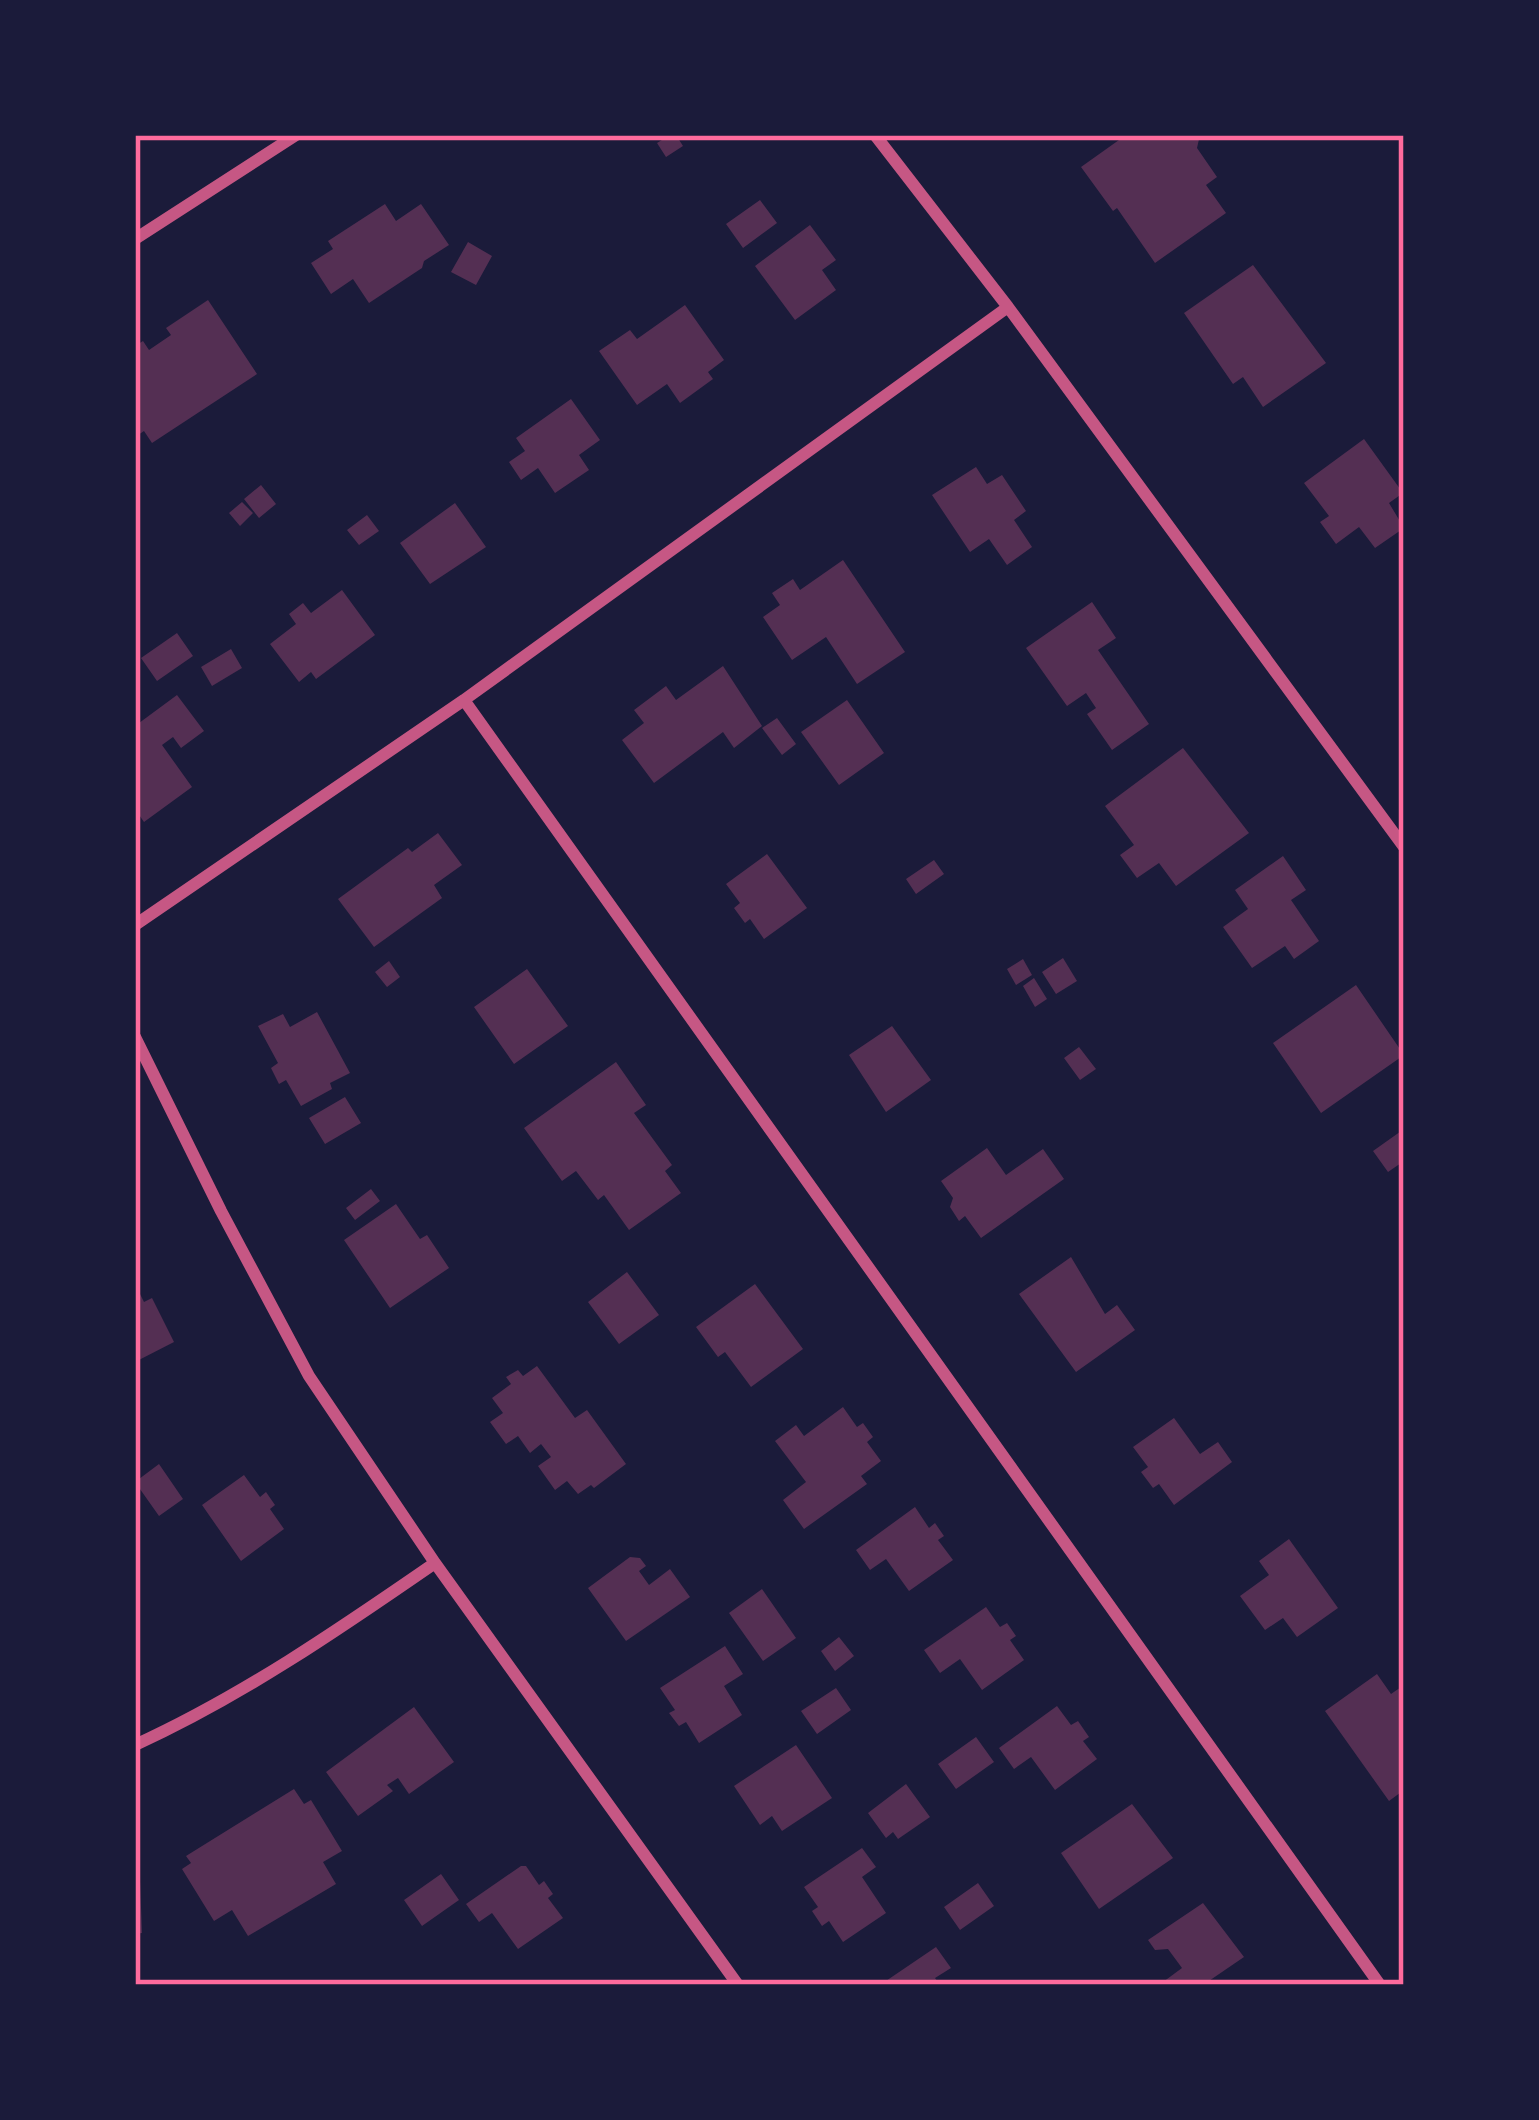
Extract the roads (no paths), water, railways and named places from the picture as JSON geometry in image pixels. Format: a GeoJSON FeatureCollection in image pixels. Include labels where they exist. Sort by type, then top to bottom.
{"type":"FeatureCollection","features":[{"type":"Feature","properties":{"kind":"street"},"geometry":{"type":"LineString","coordinates":[[135,239],[296,135]]}},
{"type":"Feature","properties":{"kind":"street"},"geometry":{"type":"LineString","coordinates":[[874,135],[1008,307],[1404,847]]}},
{"type":"Feature","properties":{"kind":"street"},"geometry":{"type":"LineString","coordinates":[[135,925],[464,700],[1008,307]]}},
{"type":"Feature","properties":{"kind":"street"},"geometry":{"type":"LineString","coordinates":[[464,700],[1379,1985]]}},
{"type":"Feature","properties":{"kind":"street"},"geometry":{"type":"LineString","coordinates":[[135,1037],[309,1376],[435,1563],[738,1985]]}},
{"type":"Feature","properties":{"kind":"street"},"geometry":{"type":"LineString","coordinates":[[135,1745],[226,1700],[316,1646],[435,1563]]}}]}
